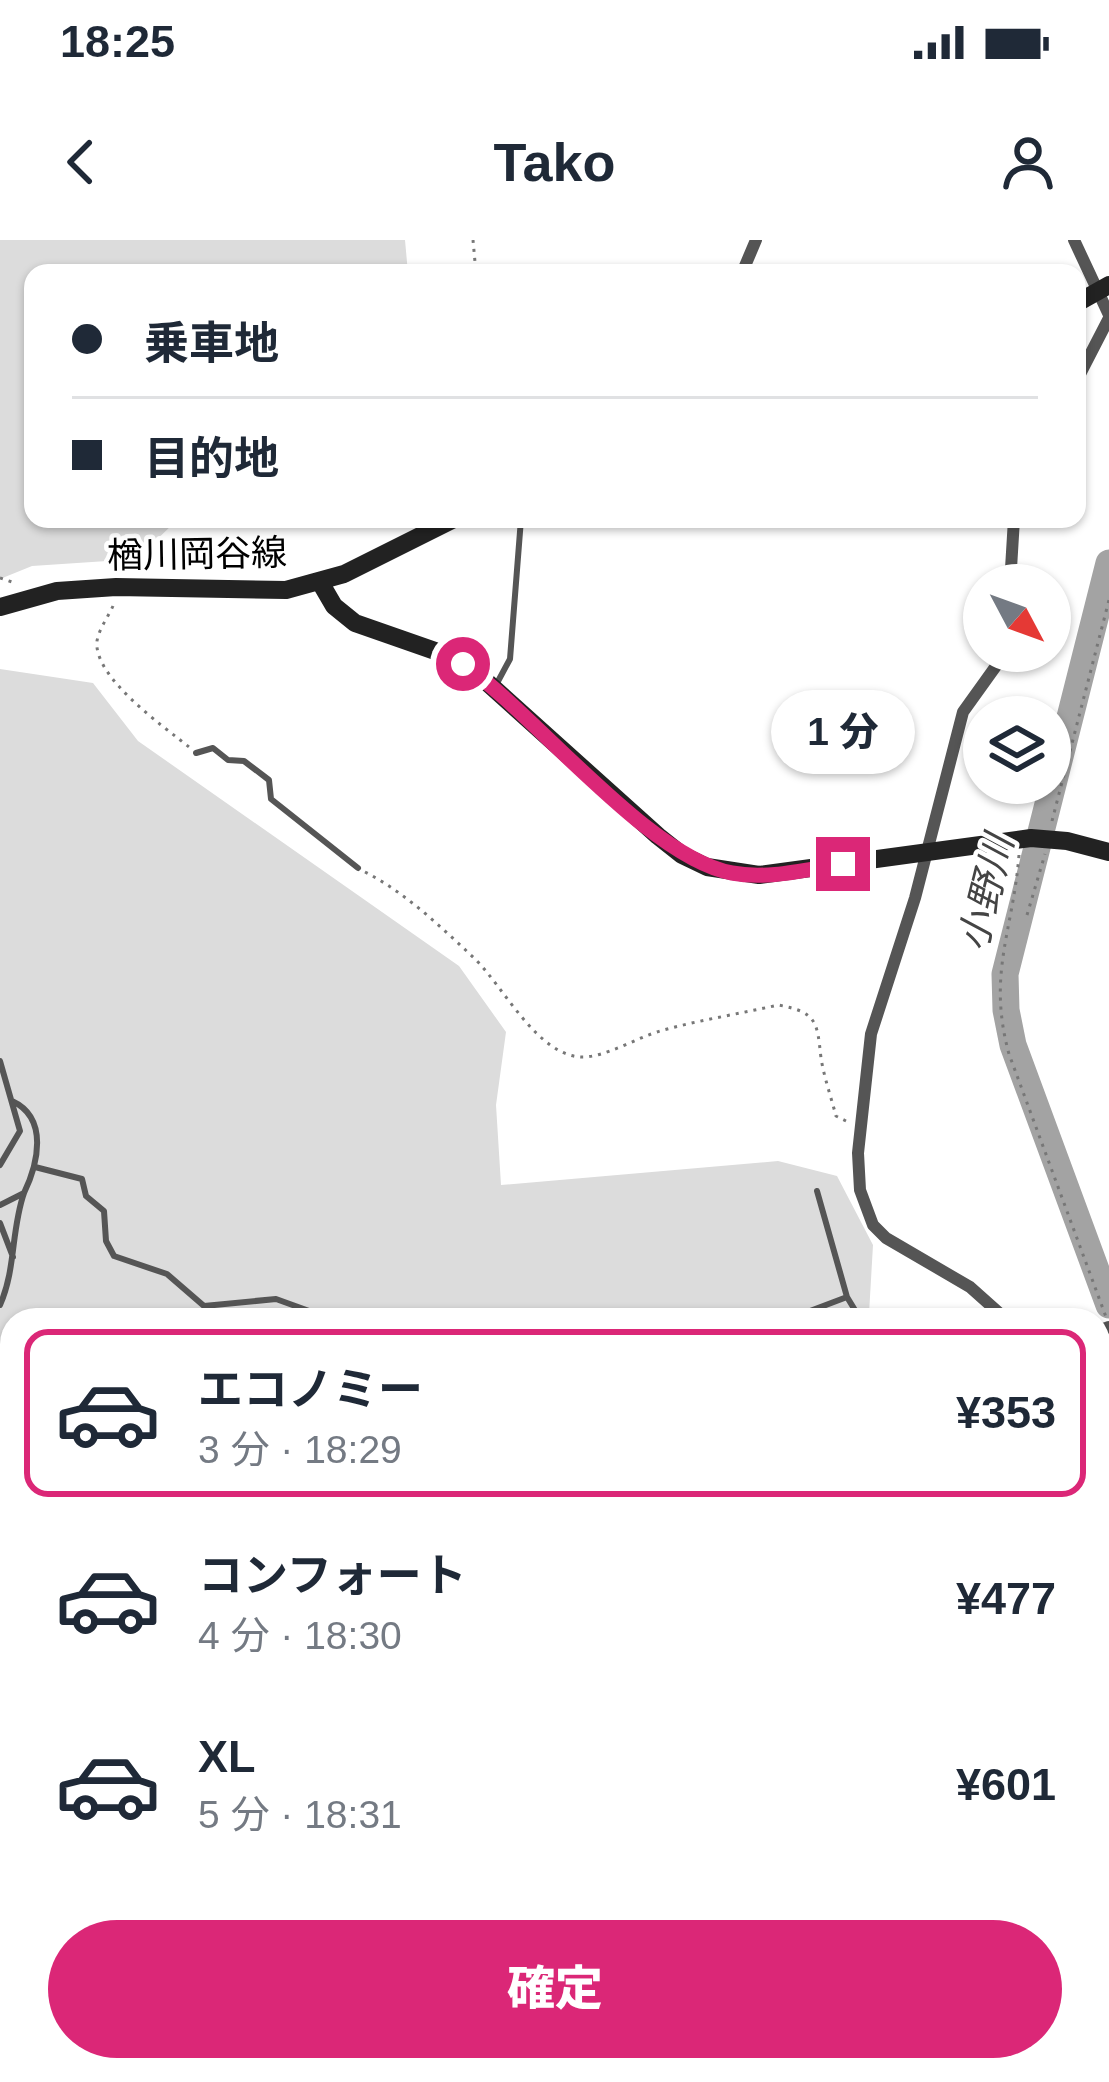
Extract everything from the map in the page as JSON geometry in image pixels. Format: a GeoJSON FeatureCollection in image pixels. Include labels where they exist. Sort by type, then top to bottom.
{"type":"FeatureCollection","features":[{"type":"Feature","properties":{"kind":"street"},"geometry":{"type":"LineString","coordinates":[[1074,240],[1103,289],[1109,316],[1086,362]]}},
{"type":"Feature","properties":{"kind":"street","name":"楢川岡谷線"},"geometry":{"type":"LineString","coordinates":[[0,607],[56,591],[116,586],[286,590],[320,582],[435,528]]}},
{"type":"Feature","properties":{"kind":"street"},"geometry":{"type":"LineString","coordinates":[[1011,564],[1013,528]]}},
{"type":"Feature","properties":{"kind":"street"},"geometry":{"type":"LineString","coordinates":[[320,582],[334,606],[355,623],[463,664],[658,836],[707,867],[759,875],[1036,839],[1109,852]]}},
{"type":"Feature","properties":{"kind":"street"},"geometry":{"type":"LineString","coordinates":[[992,672],[963,712],[928,852],[871,1034],[860,1190],[873,1225],[886,1238],[970,1287],[994,1308]]}},
{"type":"Feature","properties":{"kind":"lane"},"geometry":{"type":"LineString","coordinates":[[494,688],[509,659],[520,528]]}},
{"type":"Feature","properties":{"kind":"lane"},"geometry":{"type":"LineString","coordinates":[[196,753],[213,748],[228,760],[244,761],[268,779],[271,799],[358,868]]}},
{"type":"Feature","properties":{"kind":"lane"},"geometry":{"type":"LineString","coordinates":[[0,1061],[20,1131],[0,1166]]}},
{"type":"Feature","properties":{"kind":"lane"},"geometry":{"type":"LineString","coordinates":[[0,1305],[10,1279],[17,1215],[35,1168],[37,1128],[13,1101]]}},
{"type":"Feature","properties":{"kind":"lane"},"geometry":{"type":"LineString","coordinates":[[35,1168],[82,1179],[86,1196],[104,1211],[106,1241],[114,1256],[167,1274],[204,1306],[287,1301],[304,1308]]}},
{"type":"Feature","properties":{"kind":"lane"},"geometry":{"type":"LineString","coordinates":[[817,1191],[854,1308]]}},
{"type":"Feature","properties":{"kind":"lane"},"geometry":{"type":"LineString","coordinates":[[0,1205],[24,1193]]}},
{"type":"Feature","properties":{"kind":"lane"},"geometry":{"type":"LineString","coordinates":[[0,1223],[13,1256]]}},
{"type":"Feature","properties":{"kind":"lane"},"geometry":{"type":"LineString","coordinates":[[818,1308],[848,1298]]}},
{"type":"Feature","properties":{"kind":"path"},"geometry":{"type":"LineString","coordinates":[[116,586],[112,608],[97,637],[98,654],[140,708],[196,753]]}},
{"type":"Feature","properties":{"kind":"path"},"geometry":{"type":"LineString","coordinates":[[1102,1308],[1009,1054],[1001,1018],[1000,962],[1018,880],[1036,839],[1109,601]]}},
{"type":"Feature","properties":{"kind":"path"},"geometry":{"type":"LineString","coordinates":[[1027,915],[1036,839]]}},
{"type":"Feature","properties":{"kind":"path"},"geometry":{"type":"LineString","coordinates":[[358,868],[432,920],[502,987],[536,1034],[564,1054],[585,1058],[660,1031],[778,1005],[811,1016],[819,1029],[836,1115],[861,1129]]}},
{"type":"Feature","properties":{"kind":"shaded area"},"geometry":{"type":"Polygon","coordinates":[[[0,240],[405,240],[407,264],[24,264],[24,528],[169,528],[137,559],[32,566],[0,579],[0,240]]]}},
{"type":"Feature","properties":{"kind":"shaded area"},"geometry":{"type":"Polygon","coordinates":[[[0,669],[93,683],[138,741],[459,966],[506,1032],[496,1105],[501,1185],[778,1161],[837,1176],[873,1245],[869,1308],[0,1308],[0,669]]]}},
{"type":"Feature","properties":{"kind":"waterway","name":"小野川"},"geometry":{"type":"LineString","coordinates":[[1109,563],[1005,974],[1013,1045],[1109,1305]]}},
{"type":"Feature","properties":{"kind":"route"},"geometry":{"type":"LineString","coordinates":[[463,664],[682,855],[733,874],[843,864]]}}]}
